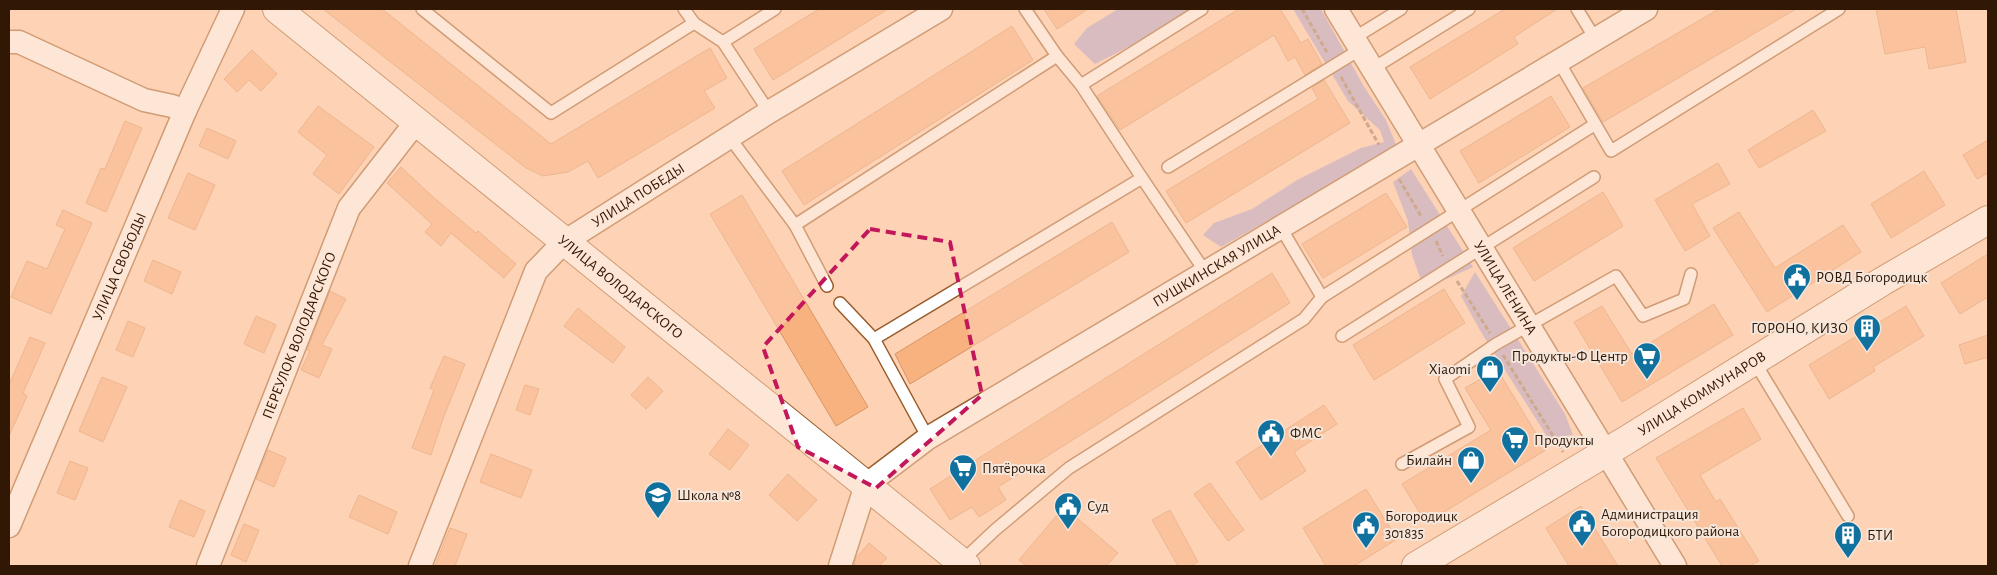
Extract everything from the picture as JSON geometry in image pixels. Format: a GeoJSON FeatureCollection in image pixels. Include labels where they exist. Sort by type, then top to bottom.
{"type":"FeatureCollection","features":[{"type":"Feature","properties":{"kind":"main road","name":"УЛИЦА ВОЛОДАРСКОГО"},"geometry":{"type":"LineString","coordinates":[[277,9],[964,564]]}},
{"type":"Feature","properties":{"kind":"main road","name":"УЛИЦА КОММУНАРОВ"},"geometry":{"type":"LineString","coordinates":[[1416,566],[1883,281],[1988,220]]}},
{"type":"Feature","properties":{"kind":"street","name":"УЛИЦА СВОБОДЫ"},"geometry":{"type":"LineString","coordinates":[[9,526],[185,111],[233,9]]}},
{"type":"Feature","properties":{"kind":"street","name":"УЛИЦА ПОБЕДЫ"},"geometry":{"type":"LineString","coordinates":[[420,566],[536,271],[564,242],[769,112],[941,9]]}},
{"type":"Feature","properties":{"kind":"street","name":"УЛИЦА ЛЕНИНА"},"geometry":{"type":"LineString","coordinates":[[1336,9],[1676,566]]}},
{"type":"Feature","properties":{"kind":"street","name":"ПУШКИНСКАЯ УЛИЦА"},"geometry":{"type":"LineString","coordinates":[[866,485],[928,438],[1646,9]]}},
{"type":"Feature","properties":{"kind":"street"},"geometry":{"type":"LineString","coordinates":[[9,42],[19,42],[144,100],[185,111]]}},
{"type":"Feature","properties":{"kind":"street","name":"ПЕРЕУЛОК ВОЛОДАРСКОГО"},"geometry":{"type":"LineString","coordinates":[[208,566],[349,208],[416,122]]}},
{"type":"Feature","properties":{"kind":"street"},"geometry":{"type":"LineString","coordinates":[[840,566],[866,485]]}},
{"type":"Feature","properties":{"kind":"lane"},"geometry":{"type":"LineString","coordinates":[[422,9],[551,113],[694,23]]}},
{"type":"Feature","properties":{"kind":"lane"},"geometry":{"type":"LineString","coordinates":[[684,9],[694,23],[723,42],[769,112]]}},
{"type":"Feature","properties":{"kind":"lane"},"geometry":{"type":"LineString","coordinates":[[723,42],[775,9]]}},
{"type":"Feature","properties":{"kind":"lane"},"geometry":{"type":"LineString","coordinates":[[1025,9],[1057,56],[1081,85],[1206,272]]}},
{"type":"Feature","properties":{"kind":"lane"},"geometry":{"type":"LineString","coordinates":[[1081,85],[1202,9]]}},
{"type":"Feature","properties":{"kind":"lane"},"geometry":{"type":"LineString","coordinates":[[1168,167],[1334,64],[1401,9]]}},
{"type":"Feature","properties":{"kind":"lane"},"geometry":{"type":"LineString","coordinates":[[1372,69],[1469,9]]}},
{"type":"Feature","properties":{"kind":"lane"},"geometry":{"type":"LineString","coordinates":[[1577,9],[1596,40]]}},
{"type":"Feature","properties":{"kind":"lane"},"geometry":{"type":"LineString","coordinates":[[1559,62],[1594,125],[1611,151],[1839,9]]}},
{"type":"Feature","properties":{"kind":"lane"},"geometry":{"type":"LineString","coordinates":[[795,225],[1057,56]]}},
{"type":"Feature","properties":{"kind":"lane"},"geometry":{"type":"LineString","coordinates":[[964,564],[995,530],[1069,468],[1304,319],[1322,297],[1594,125]]}},
{"type":"Feature","properties":{"kind":"lane"},"geometry":{"type":"LineString","coordinates":[[730,138],[795,225],[827,286]]}},
{"type":"Feature","properties":{"kind":"lane"},"geometry":{"type":"LineString","coordinates":[[1342,336],[1594,177]]}},
{"type":"Feature","properties":{"kind":"lane"},"geometry":{"type":"LineString","coordinates":[[874,339],[1142,178]]}},
{"type":"Feature","properties":{"kind":"lane"},"geometry":{"type":"LineString","coordinates":[[1281,228],[1322,297]]}},
{"type":"Feature","properties":{"kind":"lane"},"geometry":{"type":"LineString","coordinates":[[1402,464],[1469,427],[1445,380],[1496,344],[1616,276],[1642,316],[1684,299],[1692,274]]}},
{"type":"Feature","properties":{"kind":"lane"},"geometry":{"type":"LineString","coordinates":[[840,303],[874,339],[928,438]]}},
{"type":"Feature","properties":{"kind":"lane"},"geometry":{"type":"LineString","coordinates":[[1754,360],[1848,516]]}},
{"type":"Feature","properties":{"kind":"path"},"geometry":{"type":"LineString","coordinates":[[1302,9],[1429,228],[1450,269],[1575,470]]}},
{"type":"Feature","properties":{"kind":"highlighted area"},"geometry":{"type":"Polygon","coordinates":[[[870,229],[950,242],[982,395],[876,488],[798,447],[763,347],[870,229]]]}},
{"type":"Feature","properties":{"kind":"shaded area"},"geometry":{"type":"Polygon","coordinates":[[[1118,9],[1194,9],[1140,41],[1095,64],[1074,44],[1087,28],[1118,9]]]}},
{"type":"Feature","properties":{"kind":"shaded area"},"geometry":{"type":"Polygon","coordinates":[[[1293,9],[1321,9],[1363,85],[1386,120],[1397,147],[1374,157],[1349,175],[1221,247],[1203,235],[1214,223],[1252,209],[1297,180],[1361,148],[1384,142],[1380,130],[1348,101],[1293,9]]]}},
{"type":"Feature","properties":{"kind":"shaded area"},"geometry":{"type":"Polygon","coordinates":[[[1411,169],[1473,267],[1447,279],[1421,280],[1412,255],[1408,221],[1393,182],[1411,169]]]}},
{"type":"Feature","properties":{"kind":"shaded area"},"geometry":{"type":"Polygon","coordinates":[[[1475,272],[1565,414],[1573,435],[1548,438],[1481,332],[1461,296],[1475,272]]]}},
{"type":"Feature","properties":{"kind":"building"},"geometry":{"type":"Polygon","coordinates":[[[323,9],[382,9],[551,144],[710,48],[727,78],[704,91],[715,108],[598,178],[588,161],[568,172],[543,176],[526,168],[323,9]]]}},
{"type":"Feature","properties":{"kind":"building"},"geometry":{"type":"Polygon","coordinates":[[[819,9],[888,9],[773,80],[754,49],[819,9]]]}},
{"type":"Feature","properties":{"kind":"building"},"geometry":{"type":"Polygon","coordinates":[[[1044,9],[1088,9],[1057,29],[1044,9]]]}},
{"type":"Feature","properties":{"kind":"building"},"geometry":{"type":"Polygon","coordinates":[[[1239,9],[1280,9],[1301,43],[1308,39],[1322,64],[1305,75],[1295,57],[1288,61],[1274,35],[1120,130],[1097,96],[1239,9]]]}},
{"type":"Feature","properties":{"kind":"building"},"geometry":{"type":"Polygon","coordinates":[[[1505,9],[1557,9],[1514,37],[1518,44],[1430,99],[1410,67],[1505,9]]]}},
{"type":"Feature","properties":{"kind":"building"},"geometry":{"type":"Polygon","coordinates":[[[1719,9],[1796,9],[1603,122],[1583,88],[1719,9]]]}},
{"type":"Feature","properties":{"kind":"building"},"geometry":{"type":"Polygon","coordinates":[[[1876,9],[1956,9],[1966,62],[1929,69],[1925,47],[1885,54],[1876,9]]]}},
{"type":"Feature","properties":{"kind":"building"},"geometry":{"type":"Polygon","coordinates":[[[1012,26],[1033,60],[804,205],[782,171],[1012,26]]]}},
{"type":"Feature","properties":{"kind":"building"},"geometry":{"type":"Polygon","coordinates":[[[252,50],[277,74],[261,91],[249,80],[237,92],[224,79],[252,50]]]}},
{"type":"Feature","properties":{"kind":"building"},"geometry":{"type":"Polygon","coordinates":[[[1324,80],[1350,123],[1186,223],[1166,191],[1318,99],[1312,88],[1324,80]]]}},
{"type":"Feature","properties":{"kind":"building"},"geometry":{"type":"Polygon","coordinates":[[[1551,96],[1570,127],[1479,183],[1460,151],[1551,96]]]}},
{"type":"Feature","properties":{"kind":"building"},"geometry":{"type":"Polygon","coordinates":[[[318,106],[374,147],[339,194],[313,174],[327,155],[298,132],[318,106]]]}},
{"type":"Feature","properties":{"kind":"building"},"geometry":{"type":"Polygon","coordinates":[[[1813,110],[1826,131],[1759,168],[1748,150],[1813,110]]]}},
{"type":"Feature","properties":{"kind":"building"},"geometry":{"type":"Polygon","coordinates":[[[125,121],[142,128],[106,212],[86,203],[101,168],[105,169],[125,121]]]}},
{"type":"Feature","properties":{"kind":"building"},"geometry":{"type":"Polygon","coordinates":[[[207,128],[236,141],[228,159],[199,146],[207,128]]]}},
{"type":"Feature","properties":{"kind":"building"},"geometry":{"type":"Polygon","coordinates":[[[1988,140],[1988,173],[1977,179],[1963,155],[1988,140]]]}},
{"type":"Feature","properties":{"kind":"building"},"geometry":{"type":"Polygon","coordinates":[[[1718,163],[1730,184],[1692,204],[1710,236],[1685,251],[1655,200],[1718,163]]]}},
{"type":"Feature","properties":{"kind":"building"},"geometry":{"type":"Polygon","coordinates":[[[401,167],[433,197],[476,233],[478,231],[516,264],[504,278],[451,233],[441,246],[425,232],[432,224],[387,183],[401,167]]]}},
{"type":"Feature","properties":{"kind":"building"},"geometry":{"type":"Polygon","coordinates":[[[1924,171],[1945,205],[1891,238],[1871,204],[1924,171]]]}},
{"type":"Feature","properties":{"kind":"building"},"geometry":{"type":"Polygon","coordinates":[[[188,173],[215,185],[195,230],[168,218],[188,173]]]}},
{"type":"Feature","properties":{"kind":"building"},"geometry":{"type":"Polygon","coordinates":[[[1603,192],[1623,226],[1534,281],[1513,248],[1603,192]]]}},
{"type":"Feature","properties":{"kind":"building"},"geometry":{"type":"Polygon","coordinates":[[[1386,193],[1407,227],[1323,278],[1302,244],[1386,193]]]}},
{"type":"Feature","properties":{"kind":"building"},"geometry":{"type":"Polygon","coordinates":[[[742,195],[868,407],[836,426],[710,214],[742,195]]]}},
{"type":"Feature","properties":{"kind":"building"},"geometry":{"type":"Polygon","coordinates":[[[63,210],[92,223],[51,314],[11,297],[27,261],[47,269],[65,229],[56,225],[63,210]]]}},
{"type":"Feature","properties":{"kind":"building"},"geometry":{"type":"Polygon","coordinates":[[[1739,212],[1775,268],[1843,225],[1861,252],[1767,312],[1713,228],[1739,212]]]}},
{"type":"Feature","properties":{"kind":"building"},"geometry":{"type":"Polygon","coordinates":[[[1112,222],[1129,252],[910,384],[895,354],[1112,222]]]}},
{"type":"Feature","properties":{"kind":"building"},"geometry":{"type":"Polygon","coordinates":[[[1988,254],[1988,297],[1960,314],[1941,283],[1988,254]]]}},
{"type":"Feature","properties":{"kind":"building"},"geometry":{"type":"Polygon","coordinates":[[[153,260],[181,272],[172,294],[144,281],[153,260]]]}},
{"type":"Feature","properties":{"kind":"building"},"geometry":{"type":"Polygon","coordinates":[[[1272,273],[1290,303],[998,487],[1006,500],[979,517],[972,507],[950,520],[930,489],[1272,273]]]}},
{"type":"Feature","properties":{"kind":"building"},"geometry":{"type":"Polygon","coordinates":[[[1444,289],[1465,323],[1374,380],[1353,345],[1444,289]]]}},
{"type":"Feature","properties":{"kind":"building"},"geometry":{"type":"Polygon","coordinates":[[[330,291],[346,299],[322,345],[332,349],[319,378],[301,370],[310,351],[307,350],[330,291]]]}},
{"type":"Feature","properties":{"kind":"building"},"geometry":{"type":"Polygon","coordinates":[[[1714,304],[1733,335],[1622,402],[1574,322],[1602,306],[1632,354],[1714,304]]]}},
{"type":"Feature","properties":{"kind":"building","name":"ГОРОНО, КИЗО"},"geometry":{"type":"Polygon","coordinates":[[[1906,306],[1924,336],[1873,367],[1875,371],[1829,399],[1809,365],[1906,306]]]}},
{"type":"Feature","properties":{"kind":"building"},"geometry":{"type":"Polygon","coordinates":[[[578,308],[625,347],[613,363],[564,326],[578,308]]]}},
{"type":"Feature","properties":{"kind":"building"},"geometry":{"type":"Polygon","coordinates":[[[256,316],[276,325],[264,353],[244,344],[256,316]]]}},
{"type":"Feature","properties":{"kind":"building"},"geometry":{"type":"Polygon","coordinates":[[[128,321],[145,328],[133,357],[116,350],[128,321]]]}},
{"type":"Feature","properties":{"kind":"building"},"geometry":{"type":"Polygon","coordinates":[[[1988,335],[1988,357],[1965,364],[1959,345],[1988,335]]]}},
{"type":"Feature","properties":{"kind":"building"},"geometry":{"type":"Polygon","coordinates":[[[30,337],[45,343],[23,393],[27,396],[9,436],[9,385],[30,337]]]}},
{"type":"Feature","properties":{"kind":"building"},"geometry":{"type":"Polygon","coordinates":[[[444,356],[465,364],[431,455],[412,448],[434,390],[430,388],[444,356]]]}},
{"type":"Feature","properties":{"kind":"building"},"geometry":{"type":"Polygon","coordinates":[[[1497,369],[1546,450],[1426,523],[1402,484],[1491,430],[1465,388],[1497,369]]]}},
{"type":"Feature","properties":{"kind":"building"},"geometry":{"type":"Polygon","coordinates":[[[102,377],[127,387],[103,442],[79,431],[102,377]]]}},
{"type":"Feature","properties":{"kind":"building"},"geometry":{"type":"Polygon","coordinates":[[[648,377],[663,391],[646,409],[631,395],[648,377]]]}},
{"type":"Feature","properties":{"kind":"building"},"geometry":{"type":"Polygon","coordinates":[[[525,385],[539,389],[530,415],[516,410],[525,385]]]}},
{"type":"Feature","properties":{"kind":"building","name":"ФМС"},"geometry":{"type":"Polygon","coordinates":[[[1324,405],[1337,424],[1294,452],[1306,471],[1261,500],[1236,462],[1324,405]]]}},
{"type":"Feature","properties":{"kind":"building"},"geometry":{"type":"Polygon","coordinates":[[[1743,408],[1761,439],[1700,475],[1716,502],[1720,499],[1759,561],[1750,566],[1722,566],[1656,458],[1743,408]]]}},
{"type":"Feature","properties":{"kind":"building"},"geometry":{"type":"Polygon","coordinates":[[[728,429],[749,445],[730,470],[709,454],[728,429]]]}},
{"type":"Feature","properties":{"kind":"building"},"geometry":{"type":"Polygon","coordinates":[[[268,450],[286,458],[274,487],[256,479],[268,450]]]}},
{"type":"Feature","properties":{"kind":"building"},"geometry":{"type":"Polygon","coordinates":[[[491,454],[532,470],[521,498],[480,482],[491,454]]]}},
{"type":"Feature","properties":{"kind":"building"},"geometry":{"type":"Polygon","coordinates":[[[70,461],[88,468],[75,500],[57,493],[70,461]]]}},
{"type":"Feature","properties":{"kind":"building"},"geometry":{"type":"Polygon","coordinates":[[[788,474],[817,500],[797,521],[769,495],[788,474]]]}},
{"type":"Feature","properties":{"kind":"building"},"geometry":{"type":"Polygon","coordinates":[[[1210,483],[1244,530],[1228,541],[1194,494],[1210,483]]]}},
{"type":"Feature","properties":{"kind":"building"},"geometry":{"type":"Polygon","coordinates":[[[1366,489],[1397,539],[1354,566],[1326,566],[1303,528],[1366,489]]]}},
{"type":"Feature","properties":{"kind":"building"},"geometry":{"type":"Polygon","coordinates":[[[359,495],[397,512],[388,534],[349,517],[359,495]]]}},
{"type":"Feature","properties":{"kind":"building"},"geometry":{"type":"Polygon","coordinates":[[[180,500],[205,511],[194,537],[169,527],[180,500]]]}},
{"type":"Feature","properties":{"kind":"building","name":"Администрация Богородицкого района"},"geometry":{"type":"Polygon","coordinates":[[[1581,506],[1618,566],[1569,566],[1546,528],[1581,506]]]}},
{"type":"Feature","properties":{"kind":"building","name":"Суд"},"geometry":{"type":"Polygon","coordinates":[[[1064,507],[1118,553],[1106,566],[1027,566],[1019,560],[1064,507]]]}},
{"type":"Feature","properties":{"kind":"building"},"geometry":{"type":"Polygon","coordinates":[[[1170,510],[1198,562],[1190,566],[1178,566],[1152,520],[1170,510]]]}},
{"type":"Feature","properties":{"kind":"building"},"geometry":{"type":"Polygon","coordinates":[[[244,524],[259,530],[246,562],[231,555],[244,524]]]}},
{"type":"Feature","properties":{"kind":"building"},"geometry":{"type":"Polygon","coordinates":[[[450,528],[467,534],[455,566],[435,566],[450,528]]]}},
{"type":"Feature","properties":{"kind":"building"},"geometry":{"type":"Polygon","coordinates":[[[869,543],[887,558],[879,566],[854,566],[856,558],[869,543]]]}},
{"type":"Feature","properties":{"kind":"place","name":"РОВД Богородицк"},"geometry":{"type":"Point","coordinates":[1797,301]}},
{"type":"Feature","properties":{"kind":"place","name":"ГОРОНО, КИЗО"},"geometry":{"type":"Point","coordinates":[1867,352]}},
{"type":"Feature","properties":{"kind":"place","name":"Продукты-Ф Центр"},"geometry":{"type":"Point","coordinates":[1647,380]}},
{"type":"Feature","properties":{"kind":"place","name":"Xiaomi"},"geometry":{"type":"Point","coordinates":[1490,393]}},
{"type":"Feature","properties":{"kind":"place","name":"ФМС"},"geometry":{"type":"Point","coordinates":[1271,457]}},
{"type":"Feature","properties":{"kind":"place","name":"Продукты"},"geometry":{"type":"Point","coordinates":[1515,464]}},
{"type":"Feature","properties":{"kind":"place","name":"Билайн"},"geometry":{"type":"Point","coordinates":[1471,484]}},
{"type":"Feature","properties":{"kind":"place","name":"Пятёрочка"},"geometry":{"type":"Point","coordinates":[963,492]}},
{"type":"Feature","properties":{"kind":"place","name":"Школа №8"},"geometry":{"type":"Point","coordinates":[658,519]}},
{"type":"Feature","properties":{"kind":"place","name":"Суд"},"geometry":{"type":"Point","coordinates":[1068,530]}},
{"type":"Feature","properties":{"kind":"place","name":"Администрация Богородицкого района"},"geometry":{"type":"Point","coordinates":[1582,547]}},
{"type":"Feature","properties":{"kind":"place","name":"Богородицк 301835"},"geometry":{"type":"Point","coordinates":[1366,549]}},
{"type":"Feature","properties":{"kind":"place","name":"БТИ"},"geometry":{"type":"Point","coordinates":[1848,559]}}]}
